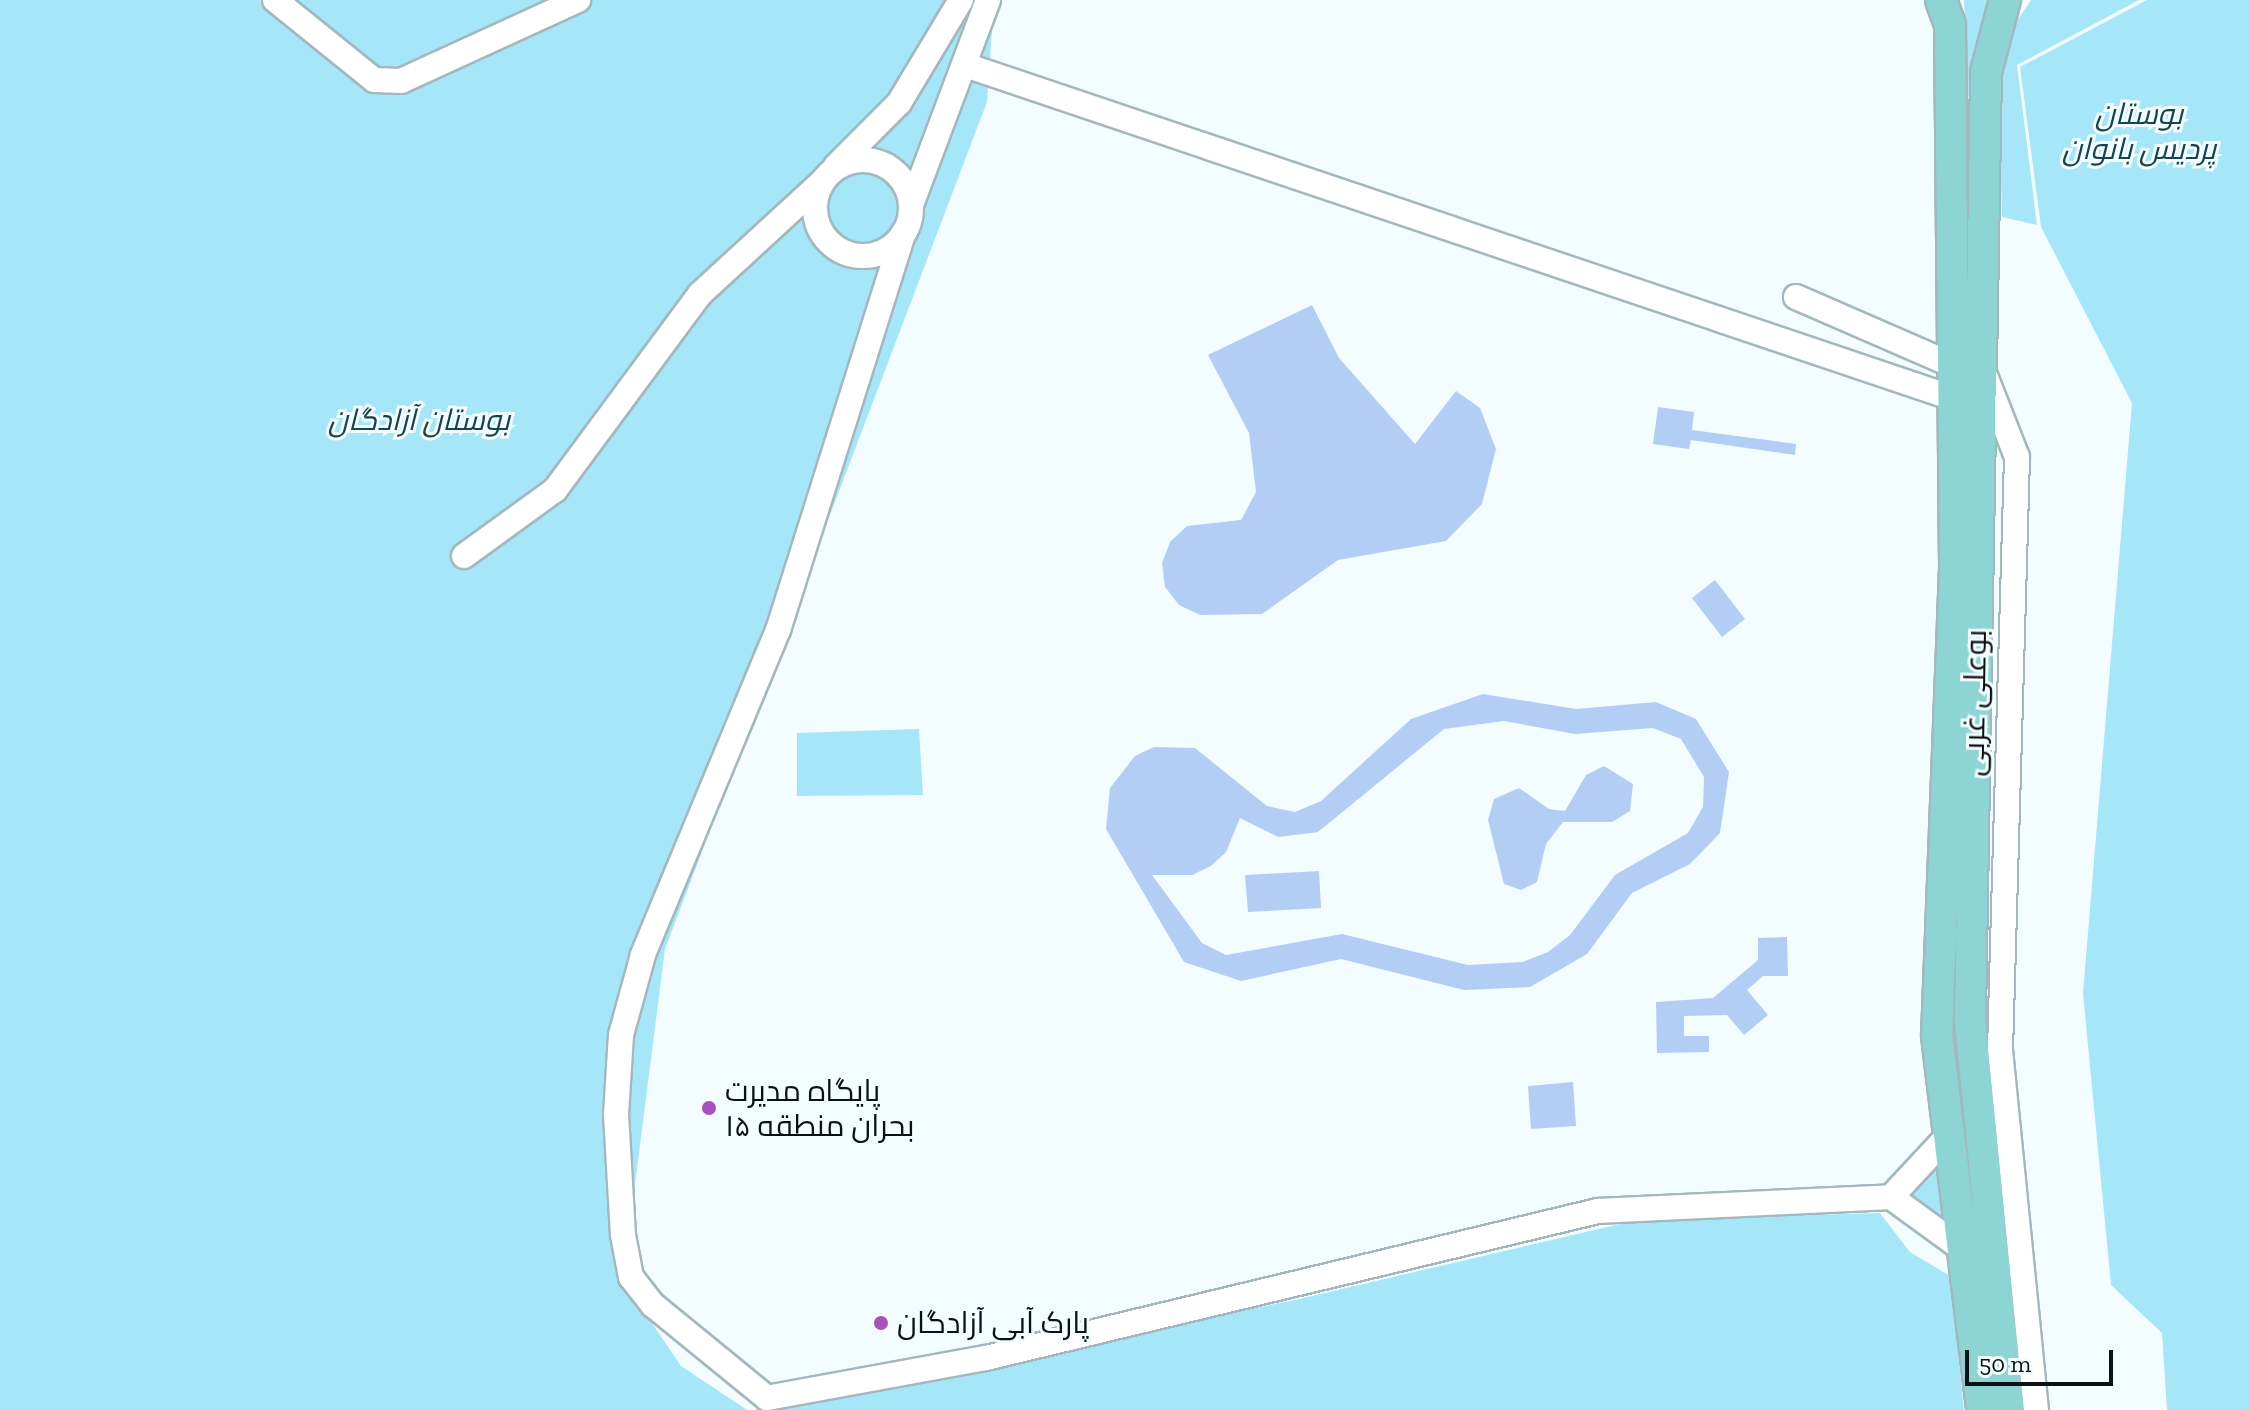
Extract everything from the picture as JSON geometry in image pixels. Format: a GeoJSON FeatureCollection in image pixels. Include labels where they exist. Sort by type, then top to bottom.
{"type":"FeatureCollection","features":[{"type":"Feature","properties":{"kind":"main road","name":"بوعلی غربی"},"geometry":{"type":"LineString","coordinates":[[1982,1410],[1937,1036],[1956,399],[1968,366],[1986,72],[2006,6]]}},
{"type":"Feature","properties":{"kind":"main road","name":"بوعلی غربی"},"geometry":{"type":"LineString","coordinates":[[1949,8],[1968,366],[1970,1020],[2008,1410]]}},
{"type":"Feature","properties":{"kind":"street"},"geometry":{"type":"LineString","coordinates":[[275,0],[374,80],[401,81],[578,0]]}},
{"type":"Feature","properties":{"kind":"street"},"geometry":{"type":"LineString","coordinates":[[464,556],[555,490],[700,294],[827,176],[899,103],[961,0]]}},
{"type":"Feature","properties":{"kind":"street"},"geometry":{"type":"LineString","coordinates":[[988,0],[911,205],[778,630],[643,955],[621,1035],[616,1114],[623,1235],[631,1277],[653,1305],[767,1398],[986,1358],[1598,1211],[1891,1197],[1961,1248]]}},
{"type":"Feature","properties":{"kind":"street"},"geometry":{"type":"LineString","coordinates":[[965,65],[1956,399]]}},
{"type":"Feature","properties":{"kind":"street"},"geometry":{"type":"LineString","coordinates":[[903,234],[866,256],[837,248],[815,211],[827,176],[860,160],[889,167],[911,205]]}},
{"type":"Feature","properties":{"kind":"street"},"geometry":{"type":"LineString","coordinates":[[1796,297],[1968,366],[2017,457],[2000,1050],[2036,1410]]}},
{"type":"Feature","properties":{"kind":"street"},"geometry":{"type":"LineString","coordinates":[[1891,1197],[1947,1137]]}},
{"type":"Feature","properties":{"kind":"green space","name":"بوستان آزادگان"},"geometry":{"type":"Polygon","coordinates":[[[0,0],[994,0],[987,102],[665,949],[632,1208],[637,1301],[681,1366],[747,1410],[0,1410],[0,0]]]}},
{"type":"Feature","properties":{"kind":"green space"},"geometry":{"type":"Polygon","coordinates":[[[1964,0],[1989,0],[1971,126],[1968,94],[1964,0]]]}},
{"type":"Feature","properties":{"kind":"green space"},"geometry":{"type":"Polygon","coordinates":[[[2031,0],[2139,0],[2017,65],[2037,225],[2002,217],[2000,149],[2001,70],[2013,27],[2031,0]]]}},
{"type":"Feature","properties":{"kind":"green space","name":"بوستان پردیس بانوان"},"geometry":{"type":"Polygon","coordinates":[[[2147,0],[2249,0],[2249,1410],[2167,1410],[2162,1333],[2111,1285],[2083,993],[2132,403],[2041,227],[2020,67],[2147,0]]]}},
{"type":"Feature","properties":{"kind":"green space"},"geometry":{"type":"Polygon","coordinates":[[[919,729],[923,795],[797,796],[797,733],[919,729]]]}},
{"type":"Feature","properties":{"kind":"green space"},"geometry":{"type":"Polygon","coordinates":[[[1937,1170],[1944,1223],[1904,1195],[1937,1170]]]}},
{"type":"Feature","properties":{"kind":"green space"},"geometry":{"type":"Polygon","coordinates":[[[1880,1213],[1910,1252],[1950,1276],[1964,1410],[757,1410],[1295,1300],[1637,1220],[1880,1213]]]}},
{"type":"Feature","properties":{"kind":"shaded area"},"geometry":{"type":"Polygon","coordinates":[[[1312,305],[1339,358],[1415,444],[1456,391],[1480,408],[1496,449],[1482,504],[1446,541],[1338,560],[1262,614],[1200,615],[1179,605],[1165,587],[1162,563],[1170,542],[1187,526],[1241,520],[1256,492],[1249,433],[1208,355],[1312,305]]]}},
{"type":"Feature","properties":{"kind":"shaded area"},"geometry":{"type":"Polygon","coordinates":[[[1658,407],[1694,412],[1692,430],[1796,444],[1795,455],[1691,440],[1689,449],[1653,444],[1658,407]]]}},
{"type":"Feature","properties":{"kind":"shaded area"},"geometry":{"type":"Polygon","coordinates":[[[1715,580],[1745,619],[1722,637],[1692,598],[1715,580]]]}},
{"type":"Feature","properties":{"kind":"shaded area"},"geometry":{"type":"Polygon","coordinates":[[[1483,694],[1576,709],[1656,702],[1696,719],[1729,772],[1720,833],[1690,864],[1632,893],[1587,954],[1530,987],[1464,990],[1341,959],[1241,981],[1184,962],[1106,829],[1110,788],[1135,756],[1154,747],[1195,748],[1267,806],[1295,812],[1321,801],[1411,719],[1483,694]],[[1504,721],[1444,729],[1318,832],[1278,837],[1240,818],[1226,852],[1211,866],[1192,875],[1152,875],[1202,943],[1226,955],[1342,934],[1468,965],[1523,962],[1548,952],[1570,935],[1615,875],[1688,833],[1703,807],[1704,777],[1681,739],[1653,728],[1575,734],[1504,721]]]}},
{"type":"Feature","properties":{"kind":"shaded area"},"geometry":{"type":"Polygon","coordinates":[[[1604,766],[1633,784],[1630,811],[1612,822],[1563,822],[1546,844],[1537,882],[1521,890],[1504,884],[1488,820],[1494,799],[1519,788],[1549,809],[1565,811],[1586,775],[1604,766]]]}},
{"type":"Feature","properties":{"kind":"shaded area"},"geometry":{"type":"Polygon","coordinates":[[[1319,871],[1321,908],[1248,912],[1245,875],[1319,871]]]}},
{"type":"Feature","properties":{"kind":"shaded area"},"geometry":{"type":"Polygon","coordinates":[[[1787,937],[1788,976],[1763,976],[1747,990],[1768,1015],[1744,1035],[1727,1015],[1684,1016],[1684,1036],[1709,1036],[1709,1052],[1657,1053],[1656,1002],[1713,998],[1758,960],[1758,938],[1787,937]]]}},
{"type":"Feature","properties":{"kind":"shaded area"},"geometry":{"type":"Polygon","coordinates":[[[1573,1082],[1576,1126],[1531,1129],[1528,1086],[1573,1082]]]}},
{"type":"Feature","properties":{"kind":"place","name":"پایگاه مدیرت بحران منطقه ۱۵"},"geometry":{"type":"Point","coordinates":[709,1108]}},
{"type":"Feature","properties":{"kind":"place","name":"پارک آبی آزادگان"},"geometry":{"type":"Point","coordinates":[881,1323]}}]}
